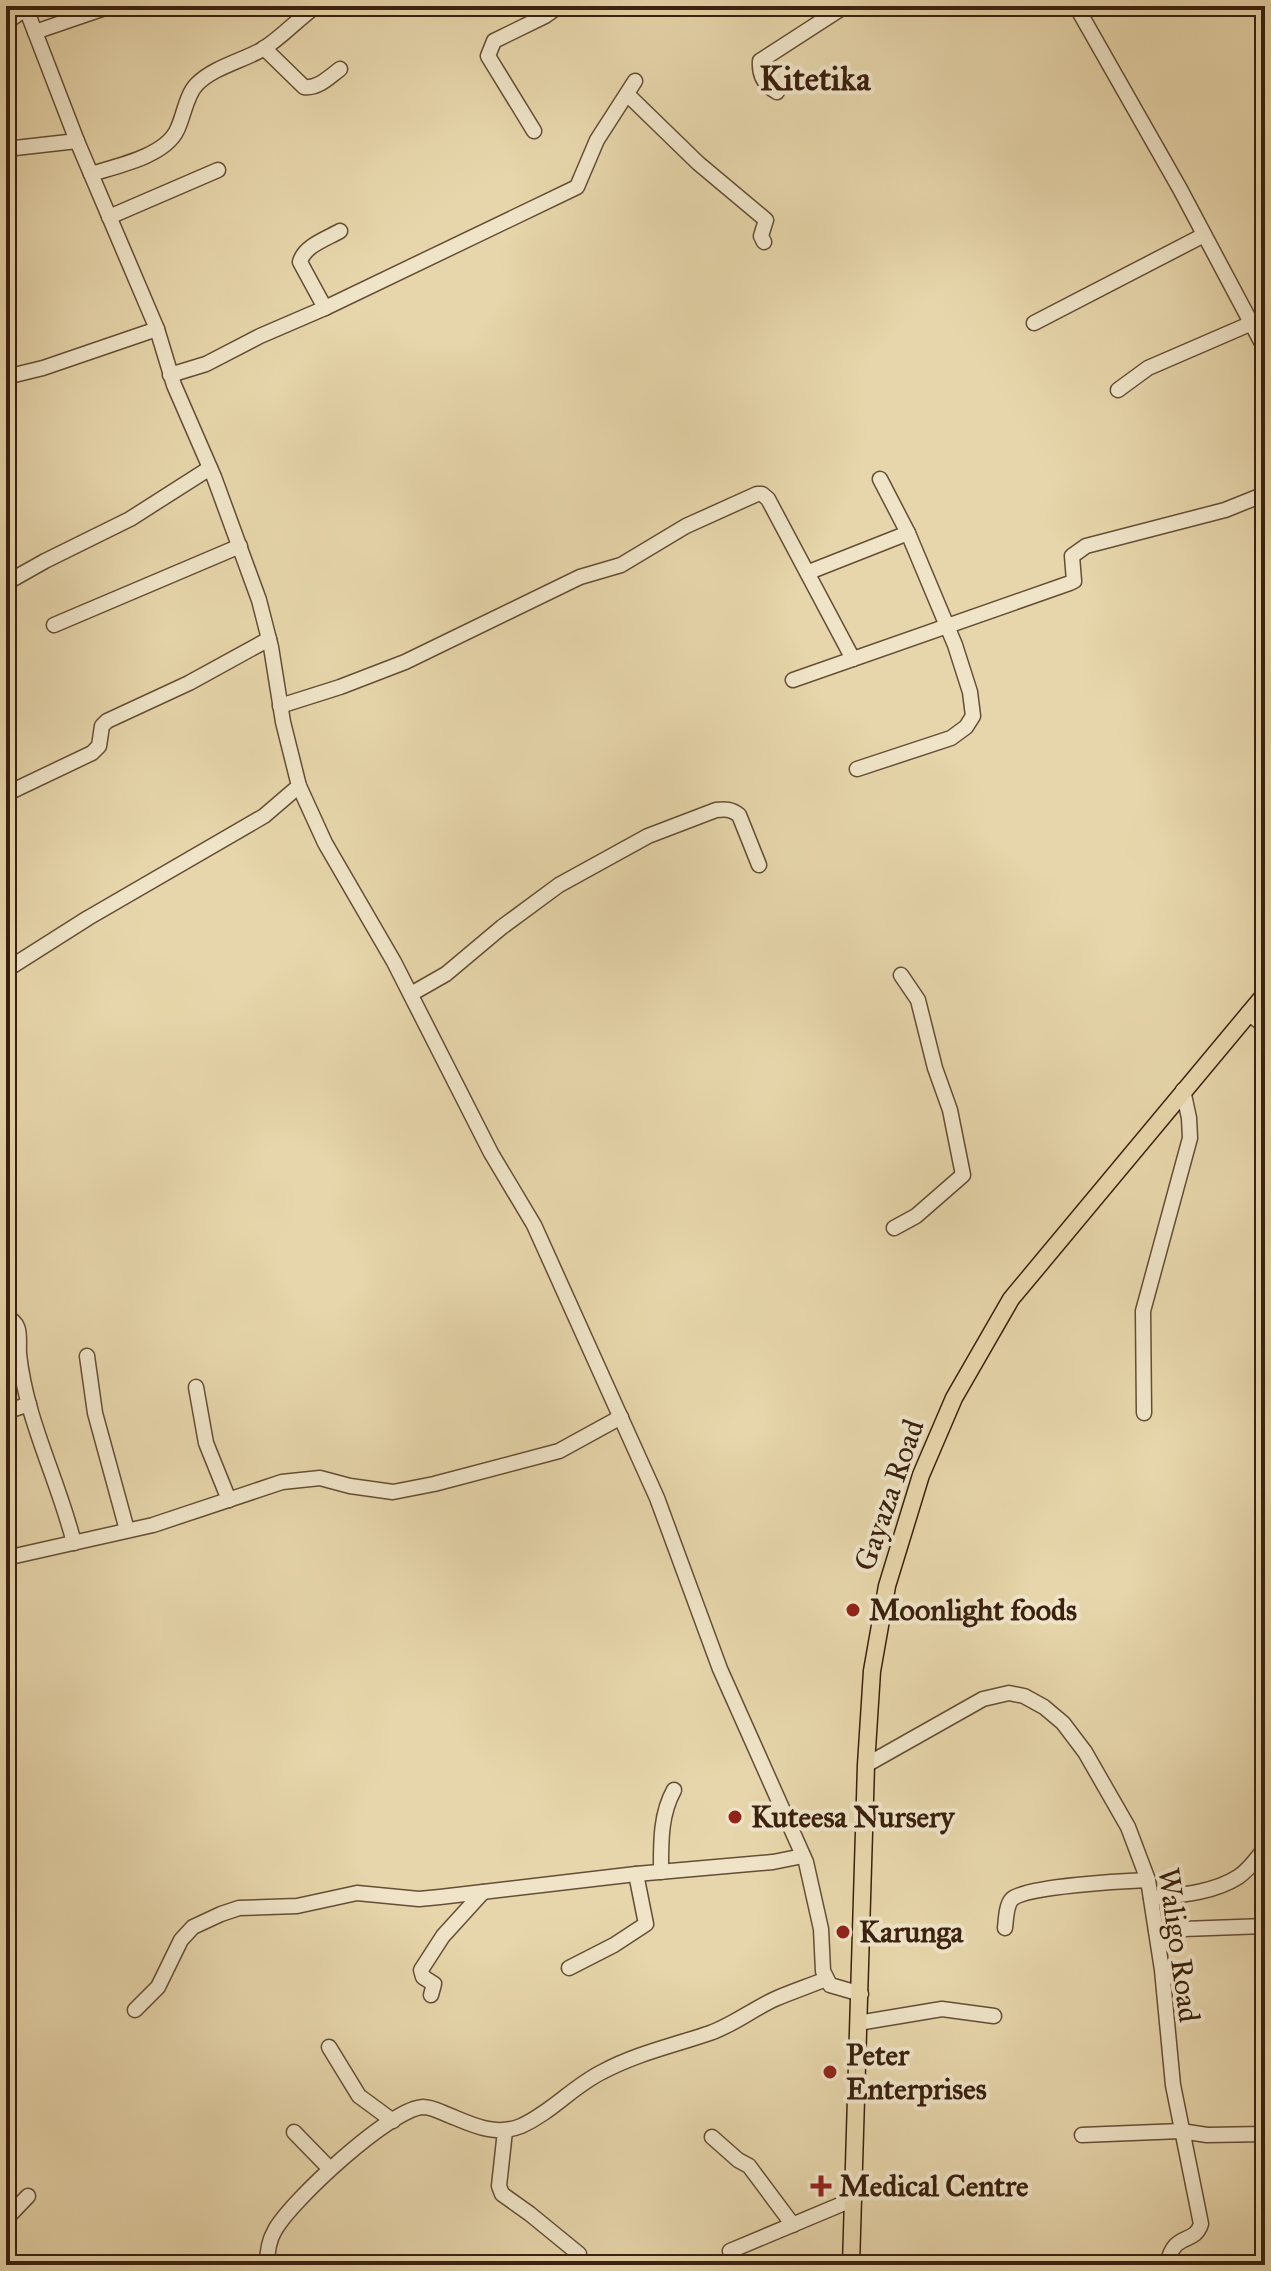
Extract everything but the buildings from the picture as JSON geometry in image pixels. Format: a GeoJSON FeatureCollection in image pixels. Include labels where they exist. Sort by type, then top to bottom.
{"type":"FeatureCollection","features":[{"type":"Feature","properties":{"kind":"main road","name":"Gayaza Road"},"geometry":{"type":"LineString","coordinates":[[851,2265],[866,1765],[872,1671],[887,1586],[921,1475],[954,1398],[1011,1299],[1265,994]]}},
{"type":"Feature","properties":{"kind":"street"},"geometry":{"type":"LineString","coordinates":[[35,32],[111,6]]}},
{"type":"Feature","properties":{"kind":"street"},"geometry":{"type":"LineString","coordinates":[[91,174],[148,155],[159,148],[176,133],[195,86],[264,48],[316,6]]}},
{"type":"Feature","properties":{"kind":"street"},"geometry":{"type":"LineString","coordinates":[[534,131],[488,56],[494,41],[559,6]]}},
{"type":"Feature","properties":{"kind":"street"},"geometry":{"type":"LineString","coordinates":[[777,92],[761,78],[760,61],[845,6]]}},
{"type":"Feature","properties":{"kind":"street"},"geometry":{"type":"LineString","coordinates":[[1076,6],[1180,189],[1265,349]]}},
{"type":"Feature","properties":{"kind":"street"},"geometry":{"type":"LineString","coordinates":[[6,23],[25,7],[77,141],[157,329],[170,375],[210,468],[259,600],[299,786],[325,843],[411,994],[491,1153],[534,1225],[657,1498],[734,1704],[803,1856],[821,1929],[826,1979],[830,1985],[861,1994]]}},
{"type":"Feature","properties":{"kind":"street"},"geometry":{"type":"LineString","coordinates":[[264,48],[304,87],[317,85],[340,69]]}},
{"type":"Feature","properties":{"kind":"street"},"geometry":{"type":"LineString","coordinates":[[170,375],[206,364],[577,187],[597,140],[631,87],[698,163],[766,220],[761,236],[764,242]]}},
{"type":"Feature","properties":{"kind":"street"},"geometry":{"type":"LineString","coordinates":[[6,149],[77,141]]}},
{"type":"Feature","properties":{"kind":"street"},"geometry":{"type":"LineString","coordinates":[[109,217],[218,170]]}},
{"type":"Feature","properties":{"kind":"street"},"geometry":{"type":"LineString","coordinates":[[325,308],[300,262],[302,255],[313,245],[340,231]]}},
{"type":"Feature","properties":{"kind":"street"},"geometry":{"type":"LineString","coordinates":[[1034,323],[1204,235]]}},
{"type":"Feature","properties":{"kind":"street"},"geometry":{"type":"LineString","coordinates":[[1118,390],[1148,368],[1252,323]]}},
{"type":"Feature","properties":{"kind":"street"},"geometry":{"type":"LineString","coordinates":[[6,377],[43,368],[157,329]]}},
{"type":"Feature","properties":{"kind":"street"},"geometry":{"type":"LineString","coordinates":[[6,583],[130,519],[210,468]]}},
{"type":"Feature","properties":{"kind":"street"},"geometry":{"type":"LineString","coordinates":[[857,769],[951,738],[966,727],[973,716],[973,703],[947,625],[908,533],[880,479]]}},
{"type":"Feature","properties":{"kind":"street"},"geometry":{"type":"LineString","coordinates":[[280,706],[405,662],[580,577],[621,565],[686,526],[757,494],[768,499],[853,659]]}},
{"type":"Feature","properties":{"kind":"street"},"geometry":{"type":"LineString","coordinates":[[793,680],[1070,583],[1075,576],[1072,556],[1086,546],[1225,510],[1265,494]]}},
{"type":"Feature","properties":{"kind":"street"},"geometry":{"type":"LineString","coordinates":[[809,572],[908,533]]}},
{"type":"Feature","properties":{"kind":"street"},"geometry":{"type":"LineString","coordinates":[[54,625],[240,546]]}},
{"type":"Feature","properties":{"kind":"street"},"geometry":{"type":"LineString","coordinates":[[6,794],[92,753],[99,746],[102,726],[107,721],[189,683],[269,639]]}},
{"type":"Feature","properties":{"kind":"street"},"geometry":{"type":"LineString","coordinates":[[6,970],[88,918],[264,816],[299,786]]}},
{"type":"Feature","properties":{"kind":"street"},"geometry":{"type":"LineString","coordinates":[[411,994],[446,974],[559,885],[648,836],[702,815],[725,809],[739,815],[759,865]]}},
{"type":"Feature","properties":{"kind":"street"},"geometry":{"type":"LineString","coordinates":[[894,1228],[916,1216],[963,1175],[950,1110],[935,1068],[918,1000],[901,975]]}},
{"type":"Feature","properties":{"kind":"street"},"geometry":{"type":"LineString","coordinates":[[1248,1013],[1265,1026]]}},
{"type":"Feature","properties":{"kind":"street"},"geometry":{"type":"LineString","coordinates":[[1144,1413],[1143,1311],[1190,1138],[1183,1090]]}},
{"type":"Feature","properties":{"kind":"street"},"geometry":{"type":"LineString","coordinates":[[6,1317],[18,1327],[20,1363],[29,1404],[74,1543]]}},
{"type":"Feature","properties":{"kind":"street"},"geometry":{"type":"LineString","coordinates":[[87,1356],[95,1413],[127,1530]]}},
{"type":"Feature","properties":{"kind":"street"},"geometry":{"type":"LineString","coordinates":[[196,1387],[206,1443],[229,1500]]}},
{"type":"Feature","properties":{"kind":"street"},"geometry":{"type":"LineString","coordinates":[[6,1412],[29,1404]]}},
{"type":"Feature","properties":{"kind":"street"},"geometry":{"type":"LineString","coordinates":[[6,1558],[153,1525],[282,1482],[320,1478],[393,1492],[434,1484],[559,1451],[621,1417]]}},
{"type":"Feature","properties":{"kind":"street","name":"Waligo Road"},"geometry":{"type":"LineString","coordinates":[[866,1765],[983,1699],[1009,1693],[1024,1696],[1044,1707],[1063,1723],[1085,1752],[1128,1827],[1148,1880],[1151,1898],[1167,2043],[1181,2131],[1201,2224],[1196,2234],[1175,2243],[1169,2252],[1167,2265]]}},
{"type":"Feature","properties":{"kind":"street"},"geometry":{"type":"LineString","coordinates":[[661,1872],[662,1828],[674,1790]]}},
{"type":"Feature","properties":{"kind":"street"},"geometry":{"type":"LineString","coordinates":[[1151,1898],[1188,1894],[1225,1884],[1241,1875],[1265,1848]]}},
{"type":"Feature","properties":{"kind":"street"},"geometry":{"type":"LineString","coordinates":[[135,2010],[158,1987],[181,1940],[193,1927],[239,1908],[297,1906],[357,1893],[419,1899],[773,1862],[803,1856]]}},
{"type":"Feature","properties":{"kind":"street"},"geometry":{"type":"LineString","coordinates":[[569,1968],[646,1924],[636,1874]]}},
{"type":"Feature","properties":{"kind":"street"},"geometry":{"type":"LineString","coordinates":[[1005,1928],[1009,1902],[1015,1896],[1049,1889],[1148,1880]]}},
{"type":"Feature","properties":{"kind":"street"},"geometry":{"type":"LineString","coordinates":[[431,1995],[434,1984],[423,1977],[421,1970],[443,1936],[483,1892]]}},
{"type":"Feature","properties":{"kind":"street"},"geometry":{"type":"LineString","coordinates":[[1156,1930],[1265,1926]]}},
{"type":"Feature","properties":{"kind":"street"},"geometry":{"type":"LineString","coordinates":[[267,2265],[270,2241],[292,2207],[351,2151],[409,2111],[426,2107],[489,2131],[518,2127],[546,2114],[584,2082],[625,2060],[713,2032],[776,1999],[826,1979]]}},
{"type":"Feature","properties":{"kind":"street"},"geometry":{"type":"LineString","coordinates":[[858,2023],[942,2009],[994,2016]]}},
{"type":"Feature","properties":{"kind":"street"},"geometry":{"type":"LineString","coordinates":[[329,2047],[359,2096],[393,2121]]}},
{"type":"Feature","properties":{"kind":"street"},"geometry":{"type":"LineString","coordinates":[[505,2131],[499,2174],[502,2194],[579,2254]]}},
{"type":"Feature","properties":{"kind":"street"},"geometry":{"type":"LineString","coordinates":[[1082,2135],[1181,2131],[1207,2135],[1265,2134]]}},
{"type":"Feature","properties":{"kind":"street"},"geometry":{"type":"LineString","coordinates":[[294,2132],[330,2169]]}},
{"type":"Feature","properties":{"kind":"street"},"geometry":{"type":"LineString","coordinates":[[712,2137],[749,2166],[793,2225]]}},
{"type":"Feature","properties":{"kind":"street"},"geometry":{"type":"LineString","coordinates":[[6,2219],[28,2196]]}},
{"type":"Feature","properties":{"kind":"street"},"geometry":{"type":"LineString","coordinates":[[730,2251],[854,2199]]}},
{"type":"Feature","properties":{"kind":"place","name":"Moonlight foods"},"geometry":{"type":"Point","coordinates":[853,1610]}},
{"type":"Feature","properties":{"kind":"place","name":"Kuteesa Nursery"},"geometry":{"type":"Point","coordinates":[735,1817]}},
{"type":"Feature","properties":{"kind":"place","name":"Karunga"},"geometry":{"type":"Point","coordinates":[843,1932]}},
{"type":"Feature","properties":{"kind":"place","name":"Peter Enterprises"},"geometry":{"type":"Point","coordinates":[830,2072]}},
{"type":"Feature","properties":{"kind":"place","name":"Medical Centre"},"geometry":{"type":"Point","coordinates":[821,2186]}},
{"type":"Feature","properties":{"kind":"district","name":"Kitetika"},"geometry":{"type":"Point","coordinates":[815,78]}}]}
